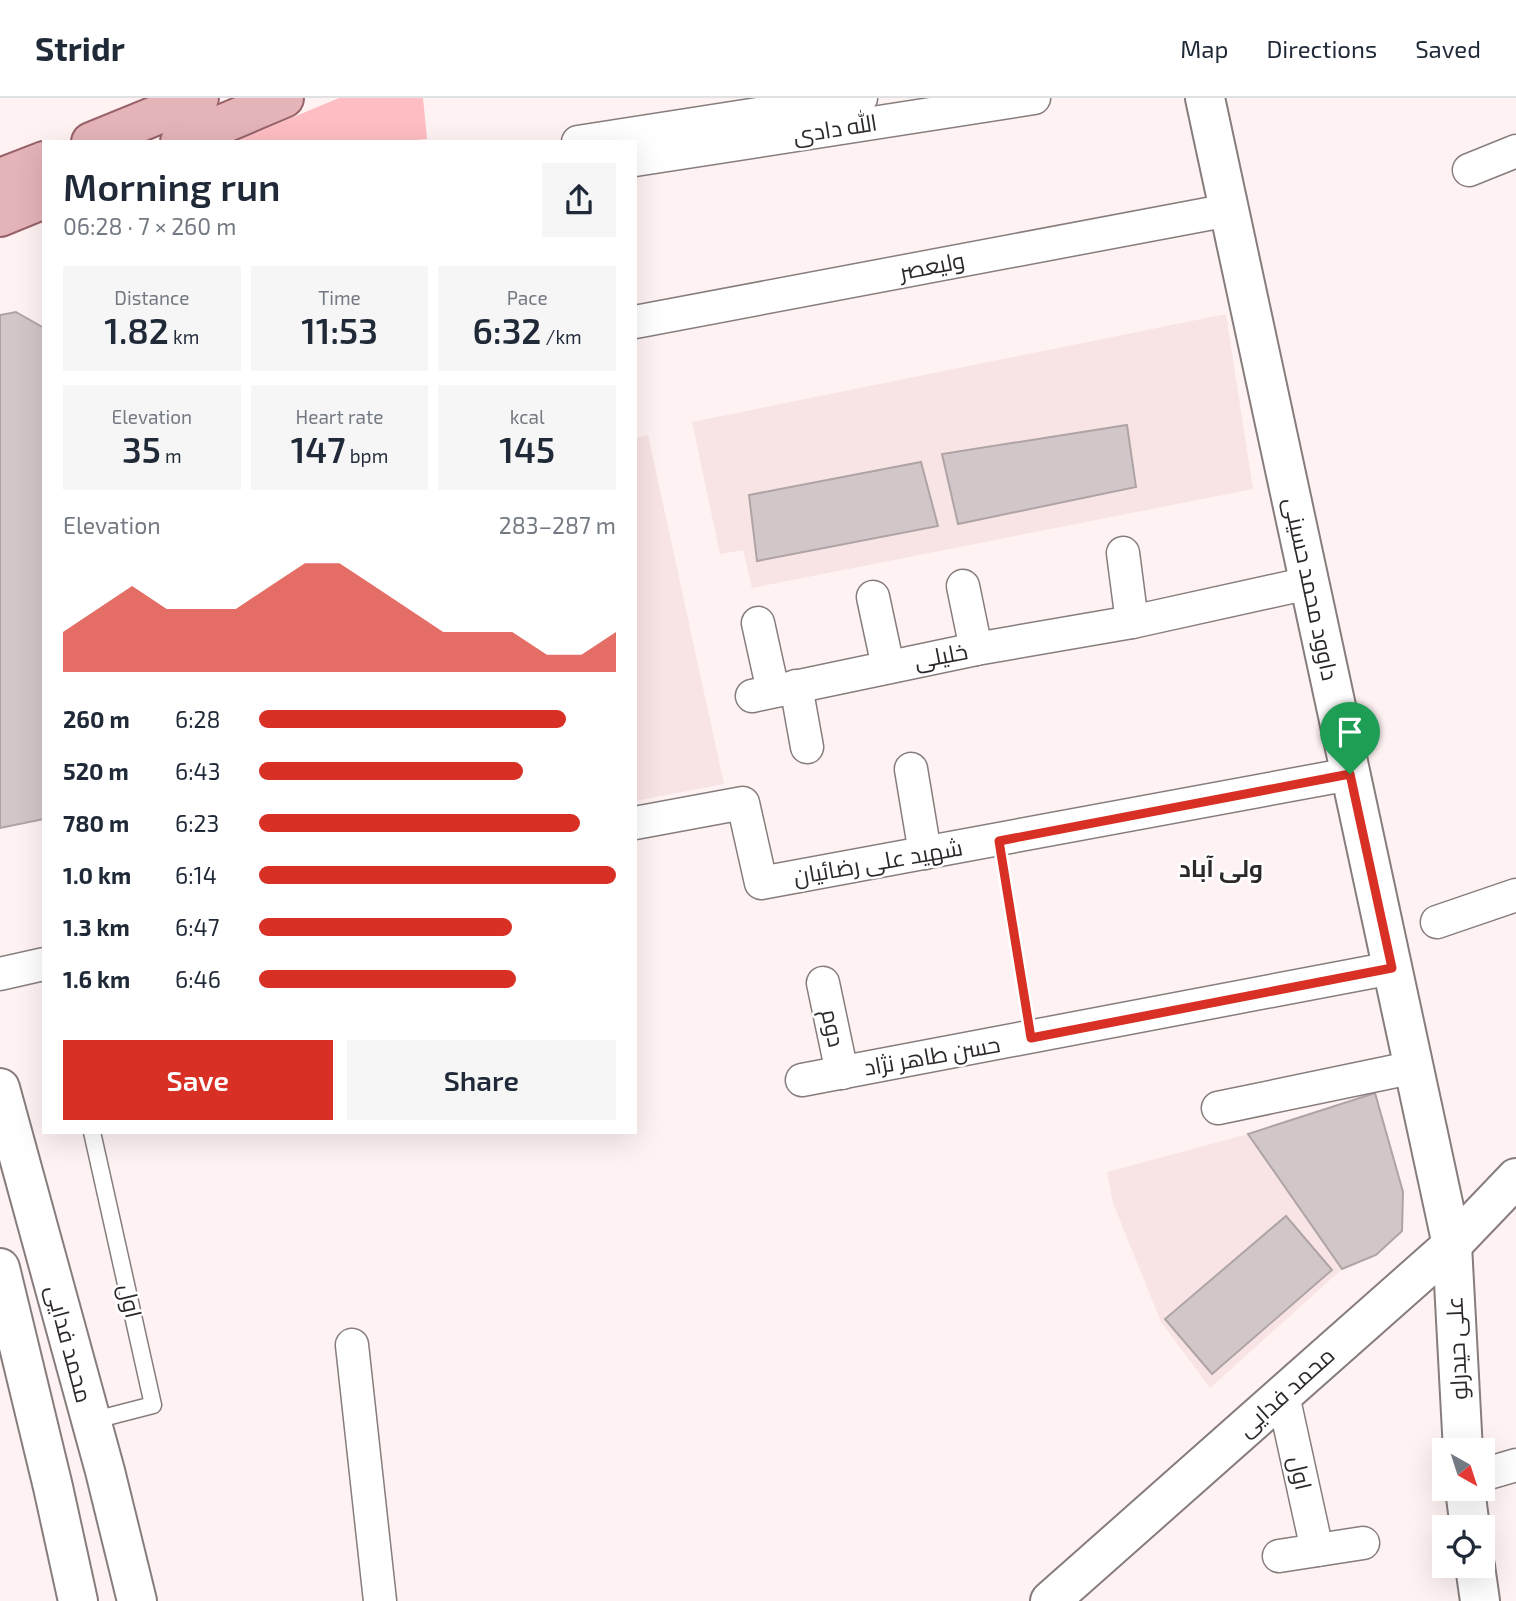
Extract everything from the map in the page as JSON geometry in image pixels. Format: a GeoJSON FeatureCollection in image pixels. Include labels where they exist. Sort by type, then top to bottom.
{"type":"FeatureCollection","features":[{"type":"Feature","properties":{"kind":"main road"},"geometry":{"type":"LineString","coordinates":[[96,140],[199,98]]}},
{"type":"Feature","properties":{"kind":"main road"},"geometry":{"type":"LineString","coordinates":[[185,140],[284,98]]}},
{"type":"Feature","properties":{"kind":"main road"},"geometry":{"type":"LineString","coordinates":[[0,178],[42,162]]}},
{"type":"Feature","properties":{"kind":"main road"},"geometry":{"type":"LineString","coordinates":[[0,217],[42,200]]}},
{"type":"Feature","properties":{"kind":"street","name":"الله دادی"},"geometry":{"type":"LineString","coordinates":[[590,140],[829,100],[861,98]]}},
{"type":"Feature","properties":{"kind":"street","name":"الله دادی"},"geometry":{"type":"LineString","coordinates":[[637,160],[1034,98]]}},
{"type":"Feature","properties":{"kind":"street","name":"داوود محمد حسینی"},"geometry":{"type":"LineString","coordinates":[[1205,98],[1452,1245]]}},
{"type":"Feature","properties":{"kind":"street"},"geometry":{"type":"LineString","coordinates":[[1469,170],[1516,151]]}},
{"type":"Feature","properties":{"kind":"street","name":"ولیعصر"},"geometry":{"type":"LineString","coordinates":[[637,322],[1228,210]]}},
{"type":"Feature","properties":{"kind":"street"},"geometry":{"type":"LineString","coordinates":[[1123,553],[1132,622]]}},
{"type":"Feature","properties":{"kind":"street","name":"خلیلی"},"geometry":{"type":"LineString","coordinates":[[773,691],[976,649],[1132,622],[1309,583]]}},
{"type":"Feature","properties":{"kind":"street"},"geometry":{"type":"LineString","coordinates":[[963,586],[976,649]]}},
{"type":"Feature","properties":{"kind":"street"},"geometry":{"type":"LineString","coordinates":[[873,597],[888,667]]}},
{"type":"Feature","properties":{"kind":"street"},"geometry":{"type":"LineString","coordinates":[[758,623],[773,691],[807,747]]}},
{"type":"Feature","properties":{"kind":"street"},"geometry":{"type":"LineString","coordinates":[[911,769],[925,853]]}},
{"type":"Feature","properties":{"kind":"street","name":"شهید علی رضائیان"},"geometry":{"type":"LineString","coordinates":[[637,823],[743,803],[761,883],[1350,774]]}},
{"type":"Feature","properties":{"kind":"street"},"geometry":{"type":"LineString","coordinates":[[1437,922],[1516,895]]}},
{"type":"Feature","properties":{"kind":"street"},"geometry":{"type":"LineString","coordinates":[[0,974],[42,964]]}},
{"type":"Feature","properties":{"kind":"street","name":"حسن طاهر نژاد"},"geometry":{"type":"LineString","coordinates":[[802,1080],[1392,968]]}},
{"type":"Feature","properties":{"kind":"street","name":"دوم"},"geometry":{"type":"LineString","coordinates":[[823,983],[842,1073]]}},
{"type":"Feature","properties":{"kind":"street"},"geometry":{"type":"LineString","coordinates":[[1218,1108],[1415,1067]]}},
{"type":"Feature","properties":{"kind":"street","name":"محمد فدایی"},"geometry":{"type":"LineString","coordinates":[[0,1088],[105,1472],[137,1601]]}},
{"type":"Feature","properties":{"kind":"street","name":"محمد فدایی"},"geometry":{"type":"LineString","coordinates":[[1050,1601],[1452,1245],[1516,1178]]}},
{"type":"Feature","properties":{"kind":"street","name":"علی حیدرلو"},"geometry":{"type":"LineString","coordinates":[[1452,1245],[1461,1438]]}},
{"type":"Feature","properties":{"kind":"street","name":"محمد فدایی"},"geometry":{"type":"LineString","coordinates":[[1,1278],[53,1487],[78,1601]]}},
{"type":"Feature","properties":{"kind":"street"},"geometry":{"type":"LineString","coordinates":[[352,1345],[380,1601]]}},
{"type":"Feature","properties":{"kind":"street","name":"اول"},"geometry":{"type":"LineString","coordinates":[[1283,1395],[1317,1550]]}},
{"type":"Feature","properties":{"kind":"street"},"geometry":{"type":"LineString","coordinates":[[1495,1471],[1516,1465]]}},
{"type":"Feature","properties":{"kind":"street"},"geometry":{"type":"LineString","coordinates":[[53,1487],[105,1472]]}},
{"type":"Feature","properties":{"kind":"street"},"geometry":{"type":"LineString","coordinates":[[1279,1556],[1363,1543]]}},
{"type":"Feature","properties":{"kind":"street"},"geometry":{"type":"LineString","coordinates":[[1477,1578],[1480,1601]]}},
{"type":"Feature","properties":{"kind":"lane","name":"اول"},"geometry":{"type":"LineString","coordinates":[[90,1422],[153,1405],[92,1134]]}},
{"type":"Feature","properties":{"kind":"path"},"geometry":{"type":"LineString","coordinates":[[999,841],[1031,1038]]}},
{"type":"Feature","properties":{"kind":"shaded area"},"geometry":{"type":"Polygon","coordinates":[[[339,98],[423,98],[427,139],[239,140],[339,98]]]}},
{"type":"Feature","properties":{"kind":"shaded area"},"geometry":{"type":"Polygon","coordinates":[[[1226,314],[1253,489],[752,588],[743,550],[720,554],[692,422],[1226,314]]]}},
{"type":"Feature","properties":{"kind":"shaded area"},"geometry":{"type":"Polygon","coordinates":[[[648,435],[724,784],[637,801],[637,438],[648,435]]]}},
{"type":"Feature","properties":{"kind":"shaded area"},"geometry":{"type":"Polygon","coordinates":[[[1248,1134],[1342,1269],[1210,1388],[1161,1322],[1113,1203],[1107,1172],[1248,1134]]]}},
{"type":"Feature","properties":{"kind":"building"},"geometry":{"type":"Polygon","coordinates":[[[16,312],[42,327],[42,819],[0,828],[0,315],[16,312]]]}},
{"type":"Feature","properties":{"kind":"building"},"geometry":{"type":"Polygon","coordinates":[[[1127,425],[1136,487],[958,524],[942,454],[1127,425]]]}},
{"type":"Feature","properties":{"kind":"building"},"geometry":{"type":"Polygon","coordinates":[[[921,462],[938,526],[757,561],[749,495],[921,462]]]}},
{"type":"Feature","properties":{"kind":"building"},"geometry":{"type":"Polygon","coordinates":[[[1375,1093],[1403,1192],[1402,1231],[1376,1255],[1342,1269],[1248,1134],[1375,1093]]]}},
{"type":"Feature","properties":{"kind":"building"},"geometry":{"type":"Polygon","coordinates":[[[1286,1216],[1332,1270],[1212,1374],[1165,1319],[1286,1216]]]}},
{"type":"Feature","properties":{"kind":"district","name":"ولی آباد"},"geometry":{"type":"Point","coordinates":[1221,869]}},
{"type":"Feature","properties":{"kind":"route"},"geometry":{"type":"LineString","coordinates":[[1350,774],[1392,968],[1031,1038],[999,841],[1350,774]]}}]}
